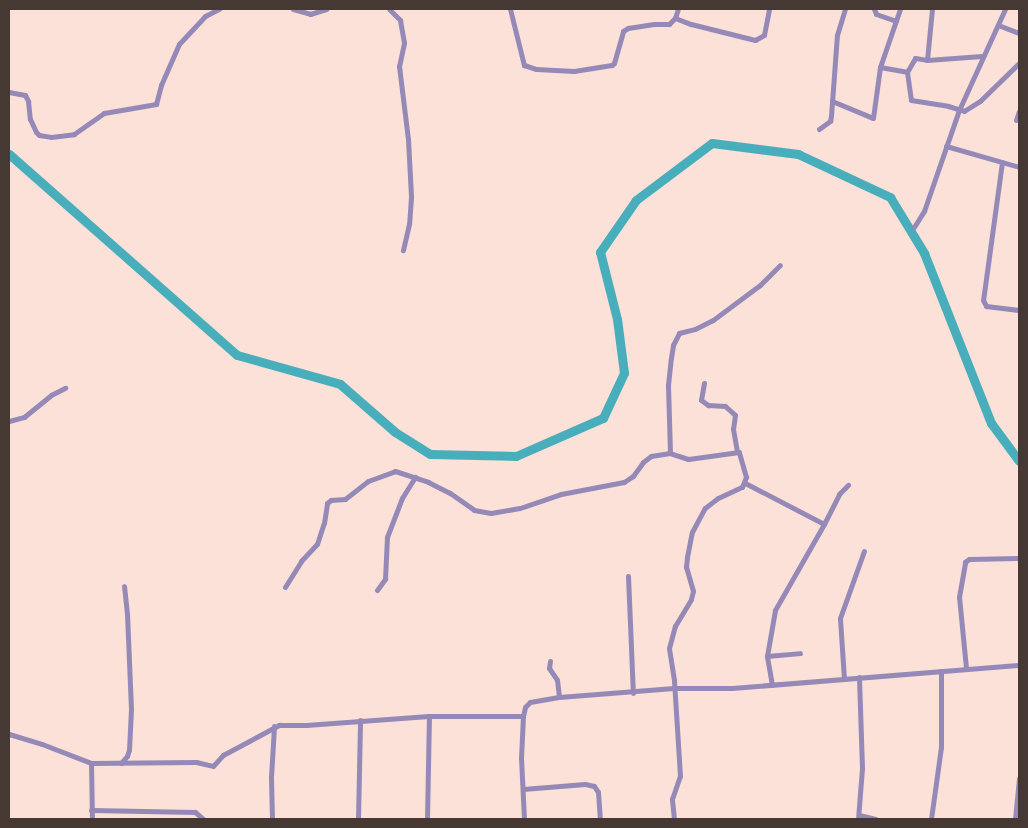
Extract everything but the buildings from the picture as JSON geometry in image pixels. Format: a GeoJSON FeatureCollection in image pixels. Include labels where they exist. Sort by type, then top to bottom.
{"type":"FeatureCollection","features":[{"type":"Feature","properties":{"kind":"street"},"geometry":{"type":"LineString","coordinates":[[9,92],[25,95],[28,101],[30,119],[36,132],[39,135],[51,137],[74,134],[104,113],[156,104],[161,85],[179,44],[205,16],[219,9]]}},
{"type":"Feature","properties":{"kind":"street"},"geometry":{"type":"LineString","coordinates":[[293,9],[310,14],[326,9]]}},
{"type":"Feature","properties":{"kind":"street"},"geometry":{"type":"LineString","coordinates":[[389,9],[400,20],[404,43],[399,66],[408,139],[411,197],[410,224],[403,250]]}},
{"type":"Feature","properties":{"kind":"street"},"geometry":{"type":"LineString","coordinates":[[510,9],[522,62],[527,67],[546,70],[590,70],[612,65],[621,34],[626,29],[654,24],[669,24],[675,18],[678,9]]}},
{"type":"Feature","properties":{"kind":"street"},"geometry":{"type":"LineString","coordinates":[[675,18],[691,24],[755,40],[764,35],[770,9]]}},
{"type":"Feature","properties":{"kind":"street"},"geometry":{"type":"LineString","coordinates":[[819,129],[830,121],[837,35],[845,9]]}},
{"type":"Feature","properties":{"kind":"street"},"geometry":{"type":"LineString","coordinates":[[874,9],[876,14],[896,21]]}},
{"type":"Feature","properties":{"kind":"street"},"geometry":{"type":"LineString","coordinates":[[832,101],[874,118],[880,66],[900,9]]}},
{"type":"Feature","properties":{"kind":"street"},"geometry":{"type":"LineString","coordinates":[[927,60],[932,9]]}},
{"type":"Feature","properties":{"kind":"street"},"geometry":{"type":"LineString","coordinates":[[914,227],[924,211],[959,110],[1005,9]]}},
{"type":"Feature","properties":{"kind":"street"},"geometry":{"type":"LineString","coordinates":[[998,25],[1019,33]]}},
{"type":"Feature","properties":{"kind":"street"},"geometry":{"type":"LineString","coordinates":[[982,56],[927,60],[914,58],[908,72],[911,100],[967,110],[980,101],[1019,63]]}},
{"type":"Feature","properties":{"kind":"street"},"geometry":{"type":"LineString","coordinates":[[880,66],[908,72]]}},
{"type":"Feature","properties":{"kind":"street"},"geometry":{"type":"LineString","coordinates":[[1016,120],[1019,111]]}},
{"type":"Feature","properties":{"kind":"street"},"geometry":{"type":"LineString","coordinates":[[946,146],[1019,168]]}},
{"type":"Feature","properties":{"kind":"street"},"geometry":{"type":"LineString","coordinates":[[1002,162],[997,212],[983,300],[986,306],[1019,310]]}},
{"type":"Feature","properties":{"kind":"street"},"geometry":{"type":"LineString","coordinates":[[670,453],[668,385],[671,358],[678,335],[713,320],[760,285],[780,265]]}},
{"type":"Feature","properties":{"kind":"street"},"geometry":{"type":"LineString","coordinates":[[704,383],[701,400],[710,405],[725,406],[733,411],[736,418],[733,429],[738,452],[741,454],[745,472],[745,483]]}},
{"type":"Feature","properties":{"kind":"street"},"geometry":{"type":"LineString","coordinates":[[9,421],[24,417],[51,395],[65,388]]}},
{"type":"Feature","properties":{"kind":"street"},"geometry":{"type":"LineString","coordinates":[[285,587],[301,561],[317,544],[324,523],[326,506],[329,501],[345,499],[368,481],[396,470],[440,487],[479,512],[490,514],[520,508],[561,494],[624,482],[633,476],[643,462],[651,456],[670,453],[688,460],[738,452]]}},
{"type":"Feature","properties":{"kind":"street"},"geometry":{"type":"LineString","coordinates":[[377,590],[385,578],[387,537],[402,498],[415,477]]}},
{"type":"Feature","properties":{"kind":"street"},"geometry":{"type":"LineString","coordinates":[[745,483],[824,524]]}},
{"type":"Feature","properties":{"kind":"street"},"geometry":{"type":"LineString","coordinates":[[674,819],[672,799],[680,776],[674,680],[668,648],[675,626],[691,599],[693,591],[686,568],[692,532],[705,508],[745,483]]}},
{"type":"Feature","properties":{"kind":"street"},"geometry":{"type":"LineString","coordinates":[[772,685],[768,656],[769,638],[775,610],[824,524],[840,491],[848,485]]}},
{"type":"Feature","properties":{"kind":"street"},"geometry":{"type":"LineString","coordinates":[[844,679],[840,618],[864,551]]}},
{"type":"Feature","properties":{"kind":"street"},"geometry":{"type":"LineString","coordinates":[[966,668],[959,597],[965,562],[969,560],[1019,558]]}},
{"type":"Feature","properties":{"kind":"street"},"geometry":{"type":"LineString","coordinates":[[628,576],[633,693]]}},
{"type":"Feature","properties":{"kind":"street"},"geometry":{"type":"LineString","coordinates":[[120,763],[128,753],[131,709],[124,586]]}},
{"type":"Feature","properties":{"kind":"street"},"geometry":{"type":"LineString","coordinates":[[768,656],[800,653]]}},
{"type":"Feature","properties":{"kind":"street"},"geometry":{"type":"LineString","coordinates":[[550,661],[549,668],[557,680],[559,697]]}},
{"type":"Feature","properties":{"kind":"street"},"geometry":{"type":"LineString","coordinates":[[524,819],[521,758],[523,716],[525,707],[530,702],[559,697],[633,693],[674,688],[732,688],[1019,665]]}},
{"type":"Feature","properties":{"kind":"street"},"geometry":{"type":"LineString","coordinates":[[931,819],[941,747],[941,671]]}},
{"type":"Feature","properties":{"kind":"street"},"geometry":{"type":"LineString","coordinates":[[859,677],[862,768],[858,817],[876,819]]}},
{"type":"Feature","properties":{"kind":"street"},"geometry":{"type":"LineString","coordinates":[[9,734],[92,763],[196,762],[213,766],[222,754],[274,726],[429,716],[523,716]]}},
{"type":"Feature","properties":{"kind":"street"},"geometry":{"type":"LineString","coordinates":[[427,819],[429,716]]}},
{"type":"Feature","properties":{"kind":"street"},"geometry":{"type":"LineString","coordinates":[[358,819],[360,720]]}},
{"type":"Feature","properties":{"kind":"street"},"geometry":{"type":"LineString","coordinates":[[272,819],[271,777],[274,726]]}},
{"type":"Feature","properties":{"kind":"street"},"geometry":{"type":"LineString","coordinates":[[92,763],[92,819]]}},
{"type":"Feature","properties":{"kind":"street"},"geometry":{"type":"LineString","coordinates":[[1015,819],[1019,778]]}},
{"type":"Feature","properties":{"kind":"street"},"geometry":{"type":"LineString","coordinates":[[523,789],[585,784],[594,786],[598,795],[600,819]]}},
{"type":"Feature","properties":{"kind":"street"},"geometry":{"type":"LineString","coordinates":[[91,810],[195,812],[203,819]]}},
{"type":"Feature","properties":{"kind":"waterway"},"geometry":{"type":"LineString","coordinates":[[9,154],[237,355],[340,384],[395,432],[430,454],[516,456],[603,418],[624,373],[617,319],[600,252],[636,200],[712,143],[798,154],[890,197],[924,253],[991,423],[1019,461]]}}]}
